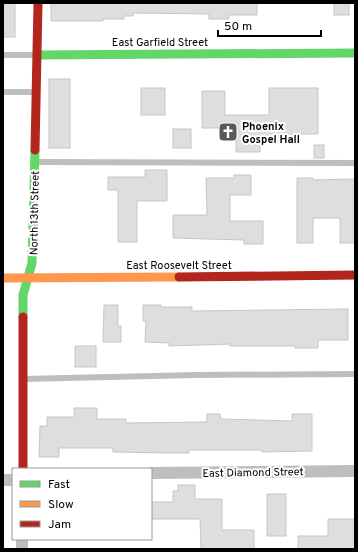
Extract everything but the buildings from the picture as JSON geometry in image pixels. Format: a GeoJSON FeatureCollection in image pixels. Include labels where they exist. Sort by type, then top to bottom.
{"type":"FeatureCollection","features":[{"type":"Feature","properties":{"kind":"street","name":"North 13th Street"},"geometry":{"type":"LineString","coordinates":[[23,468],[23,294],[32,263],[38,3]]}},
{"type":"Feature","properties":{"kind":"street","name":"East Garfield Street"},"geometry":{"type":"LineString","coordinates":[[37,55],[355,53]]}},
{"type":"Feature","properties":{"kind":"street","name":"East Roosevelt Street"},"geometry":{"type":"LineString","coordinates":[[3,278],[355,275]]}},
{"type":"Feature","properties":{"kind":"street","name":"East Diamond Street"},"geometry":{"type":"LineString","coordinates":[[152,473],[355,471]]}},
{"type":"Feature","properties":{"kind":"lane"},"geometry":{"type":"LineString","coordinates":[[3,55],[37,55]]}},
{"type":"Feature","properties":{"kind":"lane"},"geometry":{"type":"LineString","coordinates":[[3,92],[36,92]]}},
{"type":"Feature","properties":{"kind":"lane"},"geometry":{"type":"LineString","coordinates":[[35,162],[355,163]]}},
{"type":"Feature","properties":{"kind":"lane"},"geometry":{"type":"LineString","coordinates":[[23,379],[196,375],[355,374]]}},
{"type":"Feature","properties":{"kind":"traffic: fast"},"geometry":{"type":"LineString","coordinates":[[37,55],[355,53]]}},
{"type":"Feature","properties":{"kind":"traffic: fast"},"geometry":{"type":"LineString","coordinates":[[23,317],[23,295],[32,263],[35,150]]}},
{"type":"Feature","properties":{"kind":"traffic: slow"},"geometry":{"type":"LineString","coordinates":[[3,278],[179,277]]}},
{"type":"Feature","properties":{"kind":"traffic: jam"},"geometry":{"type":"LineString","coordinates":[[35,150],[38,3]]}},
{"type":"Feature","properties":{"kind":"traffic: jam"},"geometry":{"type":"LineString","coordinates":[[179,277],[355,275]]}},
{"type":"Feature","properties":{"kind":"traffic: jam"},"geometry":{"type":"LineString","coordinates":[[23,317],[23,468]]}},
{"type":"Feature","properties":{"kind":"place","name":"Phoenix Gospel Hall"},"geometry":{"type":"Point","coordinates":[228,132]}}]}
